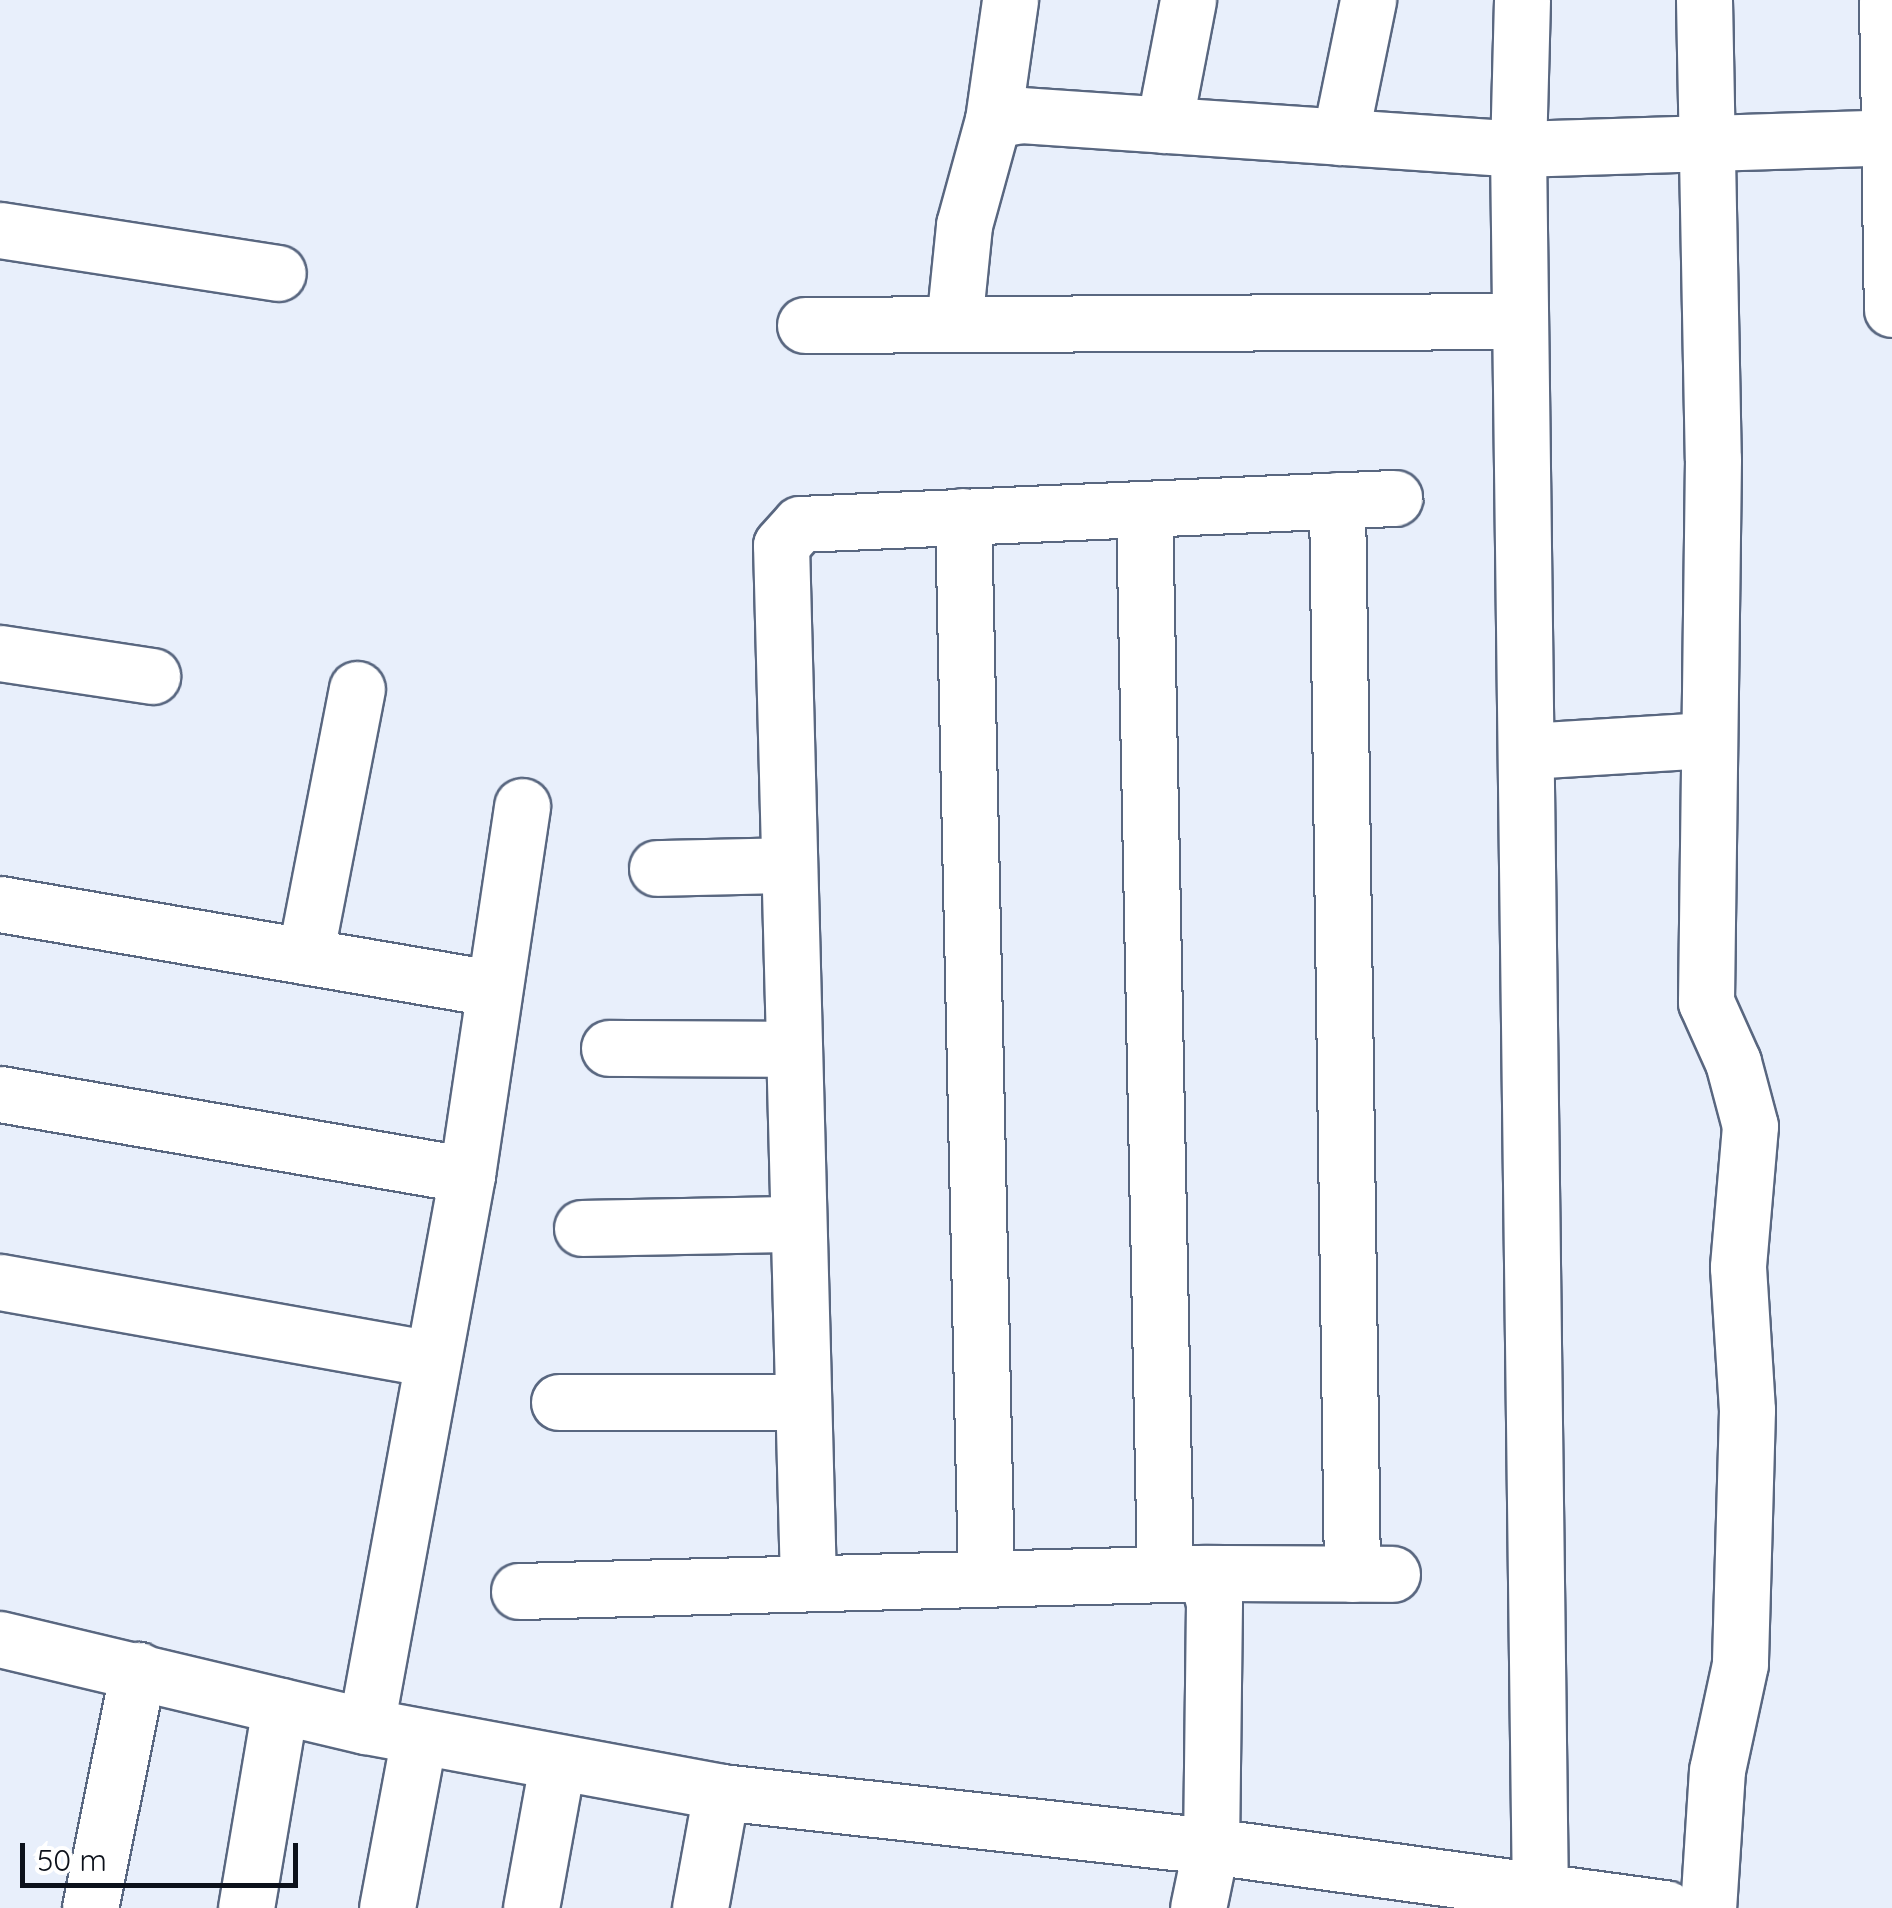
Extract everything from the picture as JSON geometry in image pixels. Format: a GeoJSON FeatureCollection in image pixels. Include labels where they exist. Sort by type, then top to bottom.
{"type":"FeatureCollection","features":[{"type":"Feature","properties":{"kind":"street"},"geometry":{"type":"LineString","coordinates":[[954,324],[964,225],[993,120],[1010,0]]}},
{"type":"Feature","properties":{"kind":"street"},"geometry":{"type":"LineString","coordinates":[[1164,124],[1188,0]]}},
{"type":"Feature","properties":{"kind":"street"},"geometry":{"type":"LineString","coordinates":[[1340,137],[1368,0]]}},
{"type":"Feature","properties":{"kind":"street"},"geometry":{"type":"LineString","coordinates":[[1509,1894],[1527,752],[1518,149],[1522,0]]}},
{"type":"Feature","properties":{"kind":"street"},"geometry":{"type":"LineString","coordinates":[[1704,0],[1713,439],[1706,1002],[1733,1062],[1750,1126],[1738,1267],[1747,1410],[1740,1664],[1717,1770],[1708,1908]]}},
{"type":"Feature","properties":{"kind":"street"},"geometry":{"type":"LineString","coordinates":[[1887,0],[1892,309]]}},
{"type":"Feature","properties":{"kind":"street"},"geometry":{"type":"LineString","coordinates":[[993,120],[1021,115],[1518,149],[1891,137]]}},
{"type":"Feature","properties":{"kind":"street"},"geometry":{"type":"LineString","coordinates":[[0,230],[278,273]]}},
{"type":"Feature","properties":{"kind":"street"},"geometry":{"type":"LineString","coordinates":[[805,325],[1520,321]]}},
{"type":"Feature","properties":{"kind":"street"},"geometry":{"type":"LineString","coordinates":[[808,1582],[781,545],[800,524],[1394,498]]}},
{"type":"Feature","properties":{"kind":"street"},"geometry":{"type":"LineString","coordinates":[[519,1591],[1186,1572],[1372,1574],[1337,500]]}},
{"type":"Feature","properties":{"kind":"street"},"geometry":{"type":"LineString","coordinates":[[1144,509],[1186,1572],[1214,1603],[1210,1846],[1198,1908]]}},
{"type":"Feature","properties":{"kind":"street"},"geometry":{"type":"LineString","coordinates":[[963,516],[986,1576]]}},
{"type":"Feature","properties":{"kind":"street"},"geometry":{"type":"LineString","coordinates":[[0,652],[152,676]]}},
{"type":"Feature","properties":{"kind":"street"},"geometry":{"type":"LineString","coordinates":[[305,956],[357,689]]}},
{"type":"Feature","properties":{"kind":"street"},"geometry":{"type":"LineString","coordinates":[[1527,752],[1708,740]]}},
{"type":"Feature","properties":{"kind":"street"},"geometry":{"type":"LineString","coordinates":[[366,1726],[467,1175],[491,988],[522,806]]}},
{"type":"Feature","properties":{"kind":"street"},"geometry":{"type":"LineString","coordinates":[[658,868],[789,865]]}},
{"type":"Feature","properties":{"kind":"street"},"geometry":{"type":"LineString","coordinates":[[0,904],[491,988]]}},
{"type":"Feature","properties":{"kind":"street"},"geometry":{"type":"LineString","coordinates":[[608,1048],[794,1049]]}},
{"type":"Feature","properties":{"kind":"street"},"geometry":{"type":"LineString","coordinates":[[0,1094],[467,1175]]}},
{"type":"Feature","properties":{"kind":"street"},"geometry":{"type":"LineString","coordinates":[[582,1228],[798,1224]]}},
{"type":"Feature","properties":{"kind":"street"},"geometry":{"type":"LineString","coordinates":[[0,1282],[432,1359]]}},
{"type":"Feature","properties":{"kind":"street"},"geometry":{"type":"LineString","coordinates":[[558,1402],[803,1402]]}},
{"type":"Feature","properties":{"kind":"street"},"geometry":{"type":"LineString","coordinates":[[0,1639],[366,1726],[557,1765],[721,1792],[1210,1846],[1351,1887],[1509,1894],[1648,1907]]}},
{"type":"Feature","properties":{"kind":"street"},"geometry":{"type":"LineString","coordinates":[[90,1908],[138,1670]]}},
{"type":"Feature","properties":{"kind":"street"},"geometry":{"type":"LineString","coordinates":[[246,1908],[280,1706]]}},
{"type":"Feature","properties":{"kind":"street"},"geometry":{"type":"LineString","coordinates":[[387,1908],[419,1737]]}},
{"type":"Feature","properties":{"kind":"street"},"geometry":{"type":"LineString","coordinates":[[531,1908],[557,1765]]}},
{"type":"Feature","properties":{"kind":"street"},"geometry":{"type":"LineString","coordinates":[[700,1908],[721,1792]]}}]}
